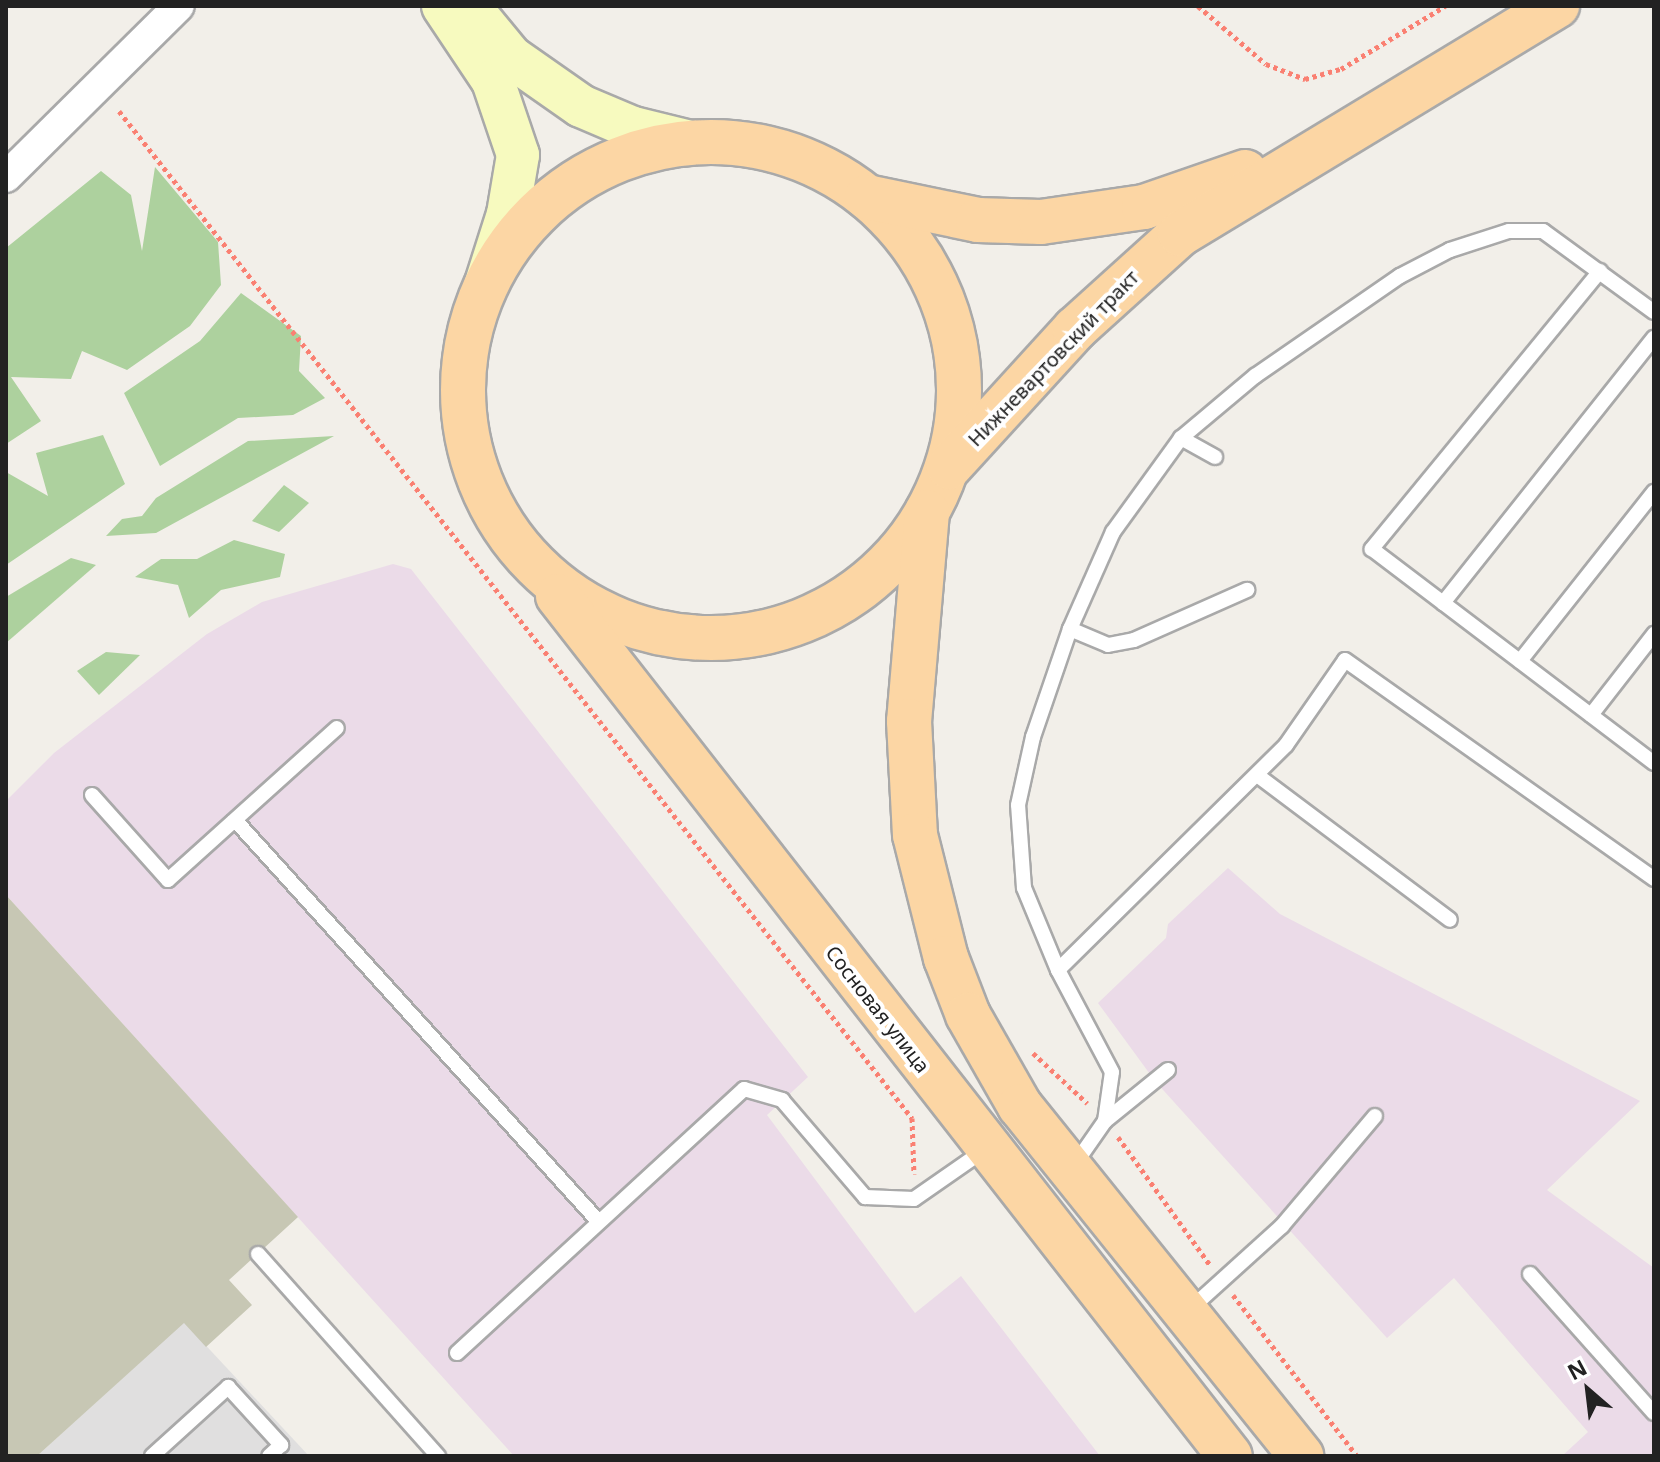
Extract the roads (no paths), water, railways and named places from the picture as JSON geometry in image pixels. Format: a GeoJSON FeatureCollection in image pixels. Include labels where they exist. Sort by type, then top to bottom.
{"type":"FeatureCollection","features":[{"type":"Feature","properties":{"kind":"main road","name":"Нижневартовский тракт"},"geometry":{"type":"LineString","coordinates":[[946,470],[1121,282],[1180,234],[1322,144],[1557,6]]}},
{"type":"Feature","properties":{"kind":"main road"},"geometry":{"type":"LineString","coordinates":[[694,143],[743,145],[803,159],[867,197],[918,252],[950,321],[960,395],[946,470],[927,512],[901,551],[868,583],[829,609],[786,627],[740,636],[694,638],[619,619],[564,590],[530,559],[489,501],[467,433],[465,362],[483,293],[524,227],[584,178],[618,160],[694,143]]}},
{"type":"Feature","properties":{"kind":"main road","name":"Нижневартовский тракт"},"geometry":{"type":"LineString","coordinates":[[867,197],[978,220],[1041,222],[1144,207],[1322,144]]}},
{"type":"Feature","properties":{"kind":"main road"},"geometry":{"type":"LineString","coordinates":[[927,512],[909,721],[915,835],[946,958],[968,1015],[1005,1084],[1070,1171],[1301,1456]]}},
{"type":"Feature","properties":{"kind":"main road","name":"Сосновая улица"},"geometry":{"type":"LineString","coordinates":[[530,559],[986,1149],[1230,1456]]}},
{"type":"Feature","properties":{"kind":"street"},"geometry":{"type":"LineString","coordinates":[[6,177],[179,6]]}},
{"type":"Feature","properties":{"kind":"street"},"geometry":{"type":"LineString","coordinates":[[443,6],[493,81],[518,155],[508,214],[483,293]]}},
{"type":"Feature","properties":{"kind":"street"},"geometry":{"type":"LineString","coordinates":[[469,6],[511,57],[581,106],[633,128],[694,143]]}},
{"type":"Feature","properties":{"kind":"lane"},"geometry":{"type":"LineString","coordinates":[[1105,1121],[1112,1072],[1058,970],[1024,888],[1018,805],[1033,737],[1070,629],[1113,532],[1181,438],[1255,376],[1400,276],[1450,250],[1509,231],[1543,231],[1654,312]]}},
{"type":"Feature","properties":{"kind":"lane"},"geometry":{"type":"LineString","coordinates":[[1600,271],[1372,549],[1654,763]]}},
{"type":"Feature","properties":{"kind":"lane"},"geometry":{"type":"LineString","coordinates":[[1443,603],[1654,338]]}},
{"type":"Feature","properties":{"kind":"lane"},"geometry":{"type":"LineString","coordinates":[[1181,438],[1215,457]]}},
{"type":"Feature","properties":{"kind":"lane"},"geometry":{"type":"LineString","coordinates":[[1520,661],[1654,492]]}},
{"type":"Feature","properties":{"kind":"lane"},"geometry":{"type":"LineString","coordinates":[[1070,629],[1108,645],[1134,640],[1247,590]]}},
{"type":"Feature","properties":{"kind":"lane"},"geometry":{"type":"LineString","coordinates":[[1591,715],[1654,634]]}},
{"type":"Feature","properties":{"kind":"lane"},"geometry":{"type":"LineString","coordinates":[[1058,970],[1286,745],[1345,660],[1654,879]]}},
{"type":"Feature","properties":{"kind":"lane"},"geometry":{"type":"LineString","coordinates":[[92,795],[168,880],[337,728]]}},
{"type":"Feature","properties":{"kind":"lane"},"geometry":{"type":"LineString","coordinates":[[1257,775],[1450,920]]}},
{"type":"Feature","properties":{"kind":"lane"},"geometry":{"type":"LineString","coordinates":[[235,820],[599,1222]]}},
{"type":"Feature","properties":{"kind":"lane"},"geometry":{"type":"LineString","coordinates":[[1070,1171],[1105,1121],[1168,1070]]}},
{"type":"Feature","properties":{"kind":"lane"},"geometry":{"type":"LineString","coordinates":[[457,1353],[744,1089],[782,1100],[865,1197],[914,1199],[986,1149]]}},
{"type":"Feature","properties":{"kind":"lane"},"geometry":{"type":"LineString","coordinates":[[1186,1313],[1282,1226],[1375,1116]]}},
{"type":"Feature","properties":{"kind":"lane"},"geometry":{"type":"LineString","coordinates":[[258,1254],[438,1456]]}},
{"type":"Feature","properties":{"kind":"lane"},"geometry":{"type":"LineString","coordinates":[[1530,1274],[1654,1413]]}},
{"type":"Feature","properties":{"kind":"lane"},"geometry":{"type":"LineString","coordinates":[[152,1456],[228,1387],[281,1445],[269,1456]]}}]}
